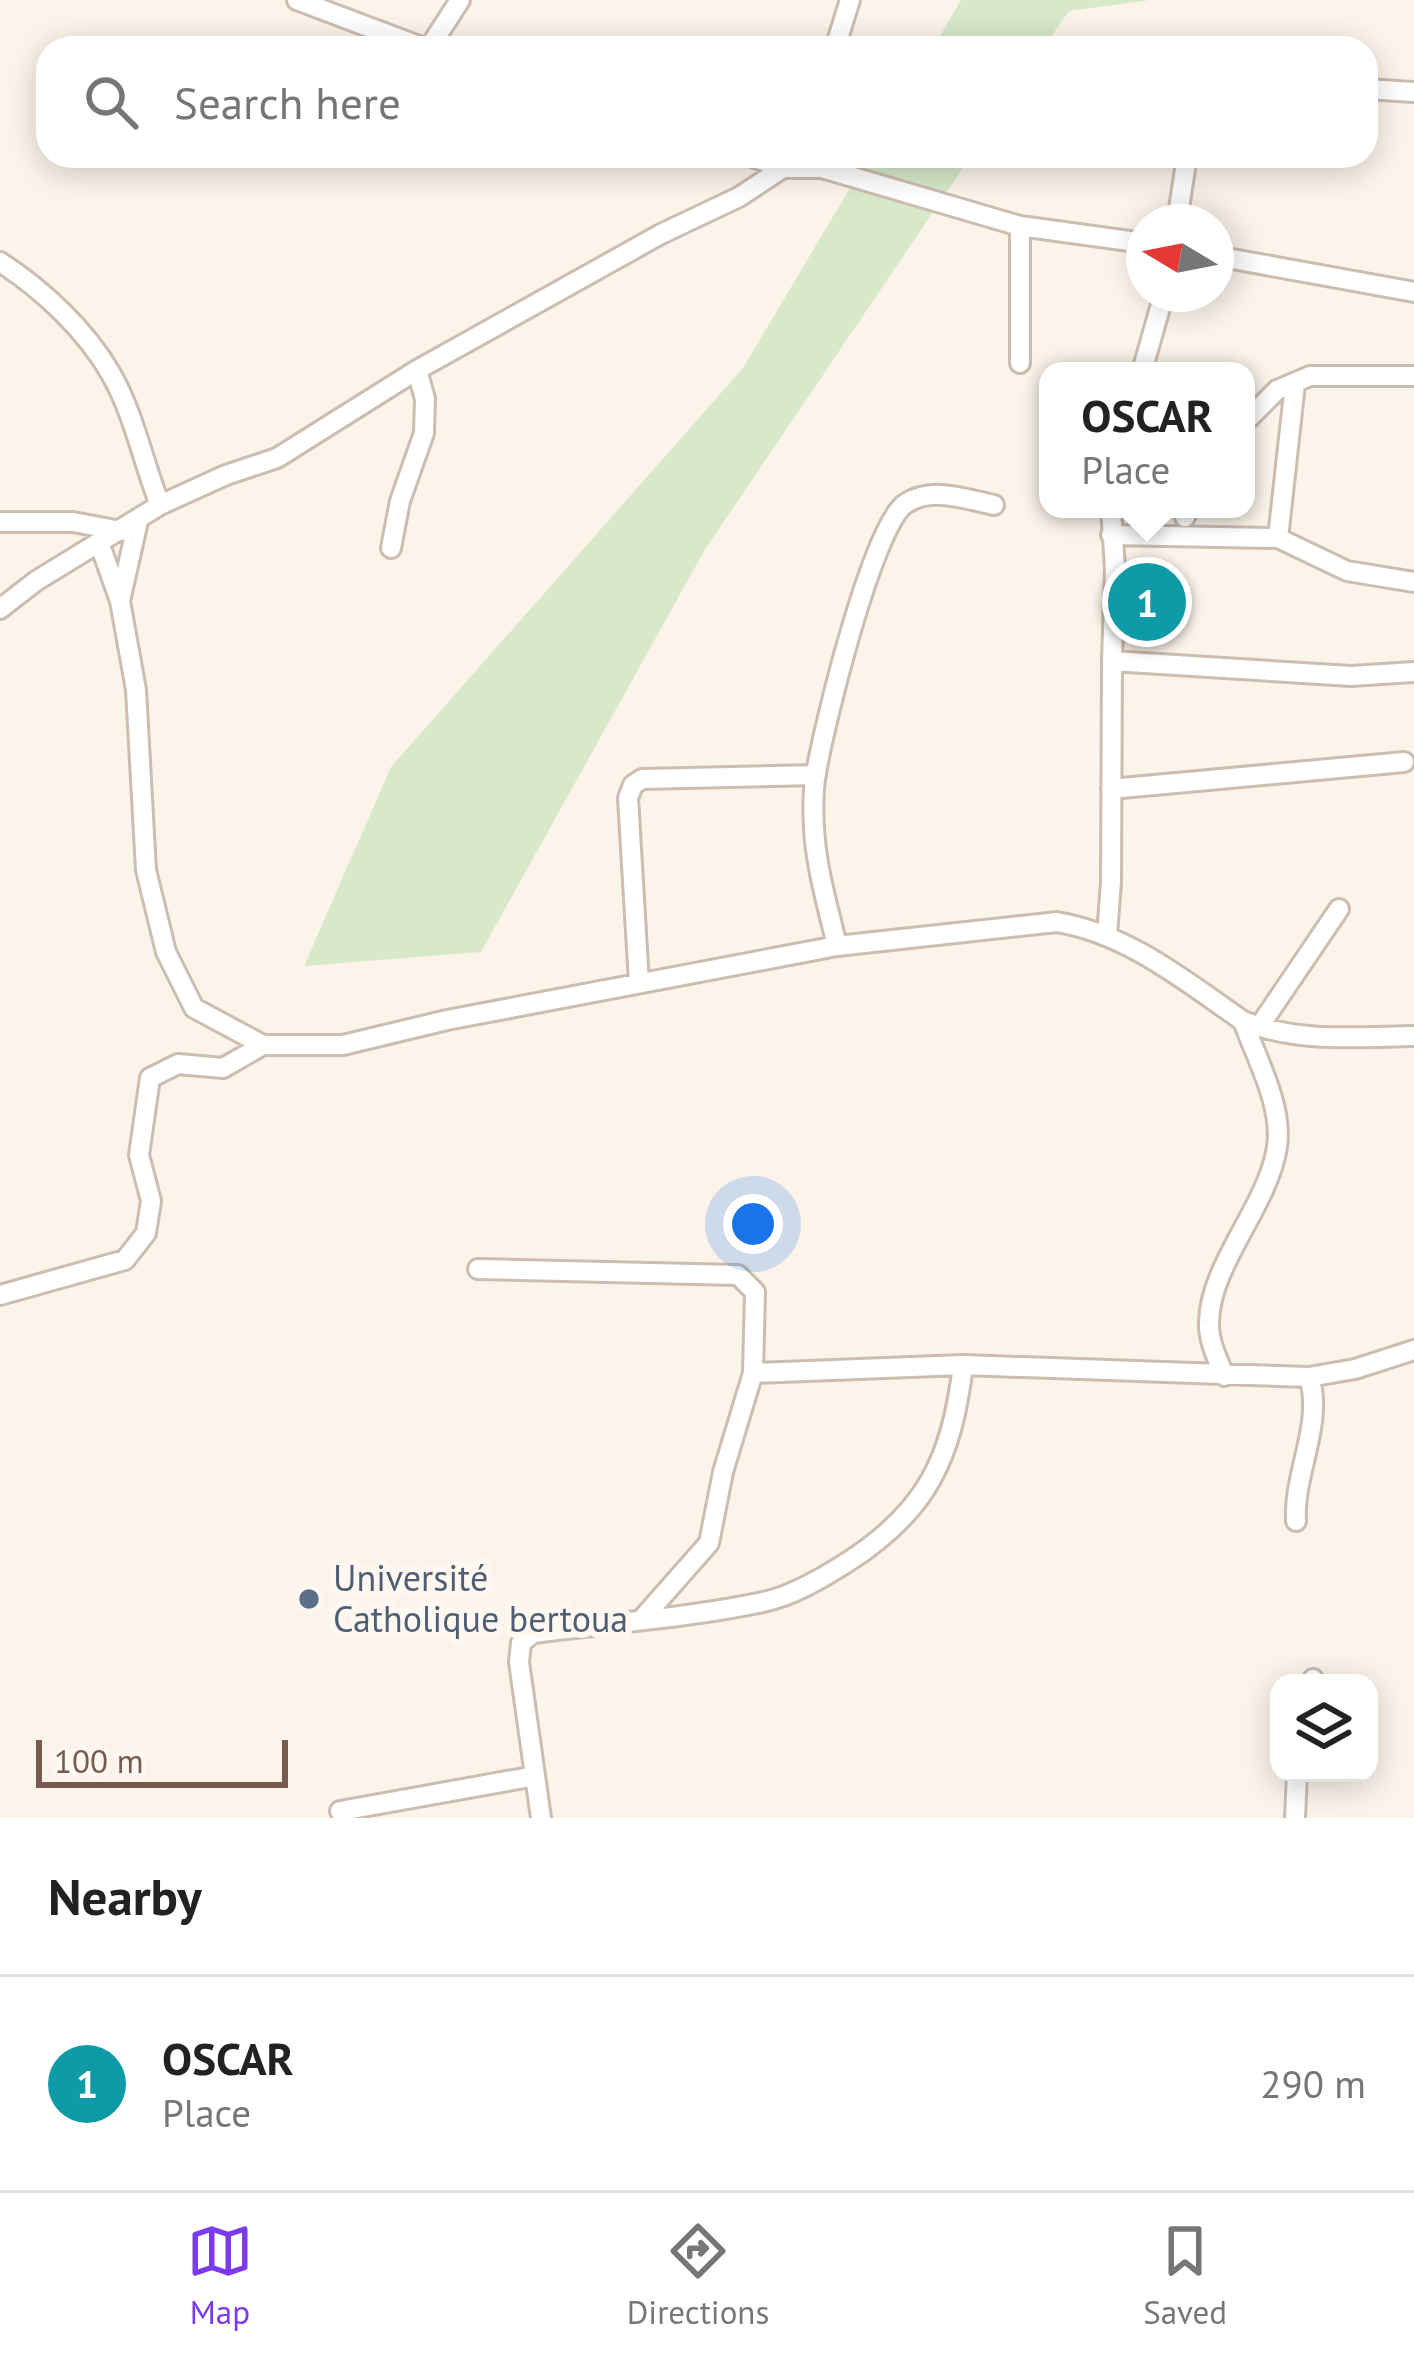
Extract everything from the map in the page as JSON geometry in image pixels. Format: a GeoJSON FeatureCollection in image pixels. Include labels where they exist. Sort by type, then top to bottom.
{"type":"FeatureCollection","features":[{"type":"Feature","properties":{"kind":"street"},"geometry":{"type":"LineString","coordinates":[[297,0],[394,36]]}},
{"type":"Feature","properties":{"kind":"street"},"geometry":{"type":"LineString","coordinates":[[434,36],[460,0]]}},
{"type":"Feature","properties":{"kind":"street"},"geometry":{"type":"LineString","coordinates":[[839,36],[850,0]]}},
{"type":"Feature","properties":{"kind":"street"},"geometry":{"type":"LineString","coordinates":[[1378,90],[1414,92]]}},
{"type":"Feature","properties":{"kind":"street"},"geometry":{"type":"LineString","coordinates":[[0,609],[36,581],[160,506],[226,475],[277,458],[417,370],[783,168]]}},
{"type":"Feature","properties":{"kind":"street"},"geometry":{"type":"LineString","coordinates":[[841,168],[1020,226],[1126,241]]}},
{"type":"Feature","properties":{"kind":"street"},"geometry":{"type":"LineString","coordinates":[[1179,204],[1184,168]]}},
{"type":"Feature","properties":{"kind":"street"},"geometry":{"type":"LineString","coordinates":[[1020,226],[1020,363]]}},
{"type":"Feature","properties":{"kind":"street"},"geometry":{"type":"LineString","coordinates":[[1234,259],[1414,292]]}},
{"type":"Feature","properties":{"kind":"street"},"geometry":{"type":"LineString","coordinates":[[0,262],[26,279],[85,338],[111,374],[160,506]]}},
{"type":"Feature","properties":{"kind":"street"},"geometry":{"type":"LineString","coordinates":[[1145,362],[1159,312]]}},
{"type":"Feature","properties":{"kind":"street"},"geometry":{"type":"LineString","coordinates":[[391,548],[400,501],[424,433],[425,399],[417,370]]}},
{"type":"Feature","properties":{"kind":"street"},"geometry":{"type":"LineString","coordinates":[[1255,412],[1277,390],[1310,376],[1414,376]]}},
{"type":"Feature","properties":{"kind":"street"},"geometry":{"type":"LineString","coordinates":[[1278,538],[1295,383]]}},
{"type":"Feature","properties":{"kind":"street"},"geometry":{"type":"LineString","coordinates":[[837,946],[818,866],[816,775],[864,586],[883,532],[901,506],[918,497],[939,494],[994,505]]}},
{"type":"Feature","properties":{"kind":"street"},"geometry":{"type":"LineString","coordinates":[[1107,935],[1111,518]]}},
{"type":"Feature","properties":{"kind":"street"},"geometry":{"type":"LineString","coordinates":[[0,522],[129,526]]}},
{"type":"Feature","properties":{"kind":"street"},"geometry":{"type":"LineString","coordinates":[[120,601],[129,526]]}},
{"type":"Feature","properties":{"kind":"street"},"geometry":{"type":"LineString","coordinates":[[1111,535],[1278,538],[1347,571],[1414,582]]}},
{"type":"Feature","properties":{"kind":"street"},"geometry":{"type":"LineString","coordinates":[[100,545],[120,601],[136,690],[146,870],[166,952],[194,1008],[262,1045],[343,1045],[837,946],[1057,922],[1107,935],[1156,961],[1251,1024],[1304,1038],[1414,1036]]}},
{"type":"Feature","properties":{"kind":"street"},"geometry":{"type":"LineString","coordinates":[[1112,661],[1351,676],[1414,671]]}},
{"type":"Feature","properties":{"kind":"street"},"geometry":{"type":"LineString","coordinates":[[1112,789],[1404,762]]}},
{"type":"Feature","properties":{"kind":"street"},"geometry":{"type":"LineString","coordinates":[[639,983],[628,798],[633,785],[642,778],[816,775]]}},
{"type":"Feature","properties":{"kind":"street"},"geometry":{"type":"LineString","coordinates":[[1251,1024],[1339,909]]}},
{"type":"Feature","properties":{"kind":"street"},"geometry":{"type":"LineString","coordinates":[[1224,1376],[1209,1322],[1216,1289],[1277,1150],[1278,1123],[1251,1024]]}},
{"type":"Feature","properties":{"kind":"street"},"geometry":{"type":"LineString","coordinates":[[0,1295],[125,1260],[146,1233],[152,1202],[139,1155],[150,1078],[178,1064],[223,1068],[262,1045]]}},
{"type":"Feature","properties":{"kind":"street"},"geometry":{"type":"LineString","coordinates":[[478,1269],[738,1276],[755,1292],[753,1373],[723,1472],[709,1543],[642,1618]]}},
{"type":"Feature","properties":{"kind":"street"},"geometry":{"type":"LineString","coordinates":[[753,1373],[963,1365],[1309,1377],[1355,1369],[1414,1350]]}},
{"type":"Feature","properties":{"kind":"street"},"geometry":{"type":"LineString","coordinates":[[542,1818],[520,1643],[533,1633],[766,1602],[820,1580],[880,1542],[914,1510],[939,1465],[963,1365]]}},
{"type":"Feature","properties":{"kind":"street"},"geometry":{"type":"LineString","coordinates":[[1296,1521],[1295,1501],[1315,1394],[1309,1377]]}},
{"type":"Feature","properties":{"kind":"street"},"geometry":{"type":"LineString","coordinates":[[340,1810],[536,1776]]}},
{"type":"Feature","properties":{"kind":"street"},"geometry":{"type":"LineString","coordinates":[[1295,1818],[1297,1782]]}},
{"type":"Feature","properties":{"kind":"green space"},"geometry":{"type":"Polygon","coordinates":[[[961,0],[1150,0],[1069,11],[1051,36],[940,36],[961,0]]]}},
{"type":"Feature","properties":{"kind":"green space"},"geometry":{"type":"Polygon","coordinates":[[[862,168],[963,168],[704,551],[481,952],[304,966],[391,767],[743,368],[862,168]]]}},
{"type":"Feature","properties":{"kind":"place","name":"OSCAR"},"geometry":{"type":"Point","coordinates":[1147,602]}},
{"type":"Feature","properties":{"kind":"place","name":"Université Catholique bertoua"},"geometry":{"type":"Point","coordinates":[309,1599]}}]}
